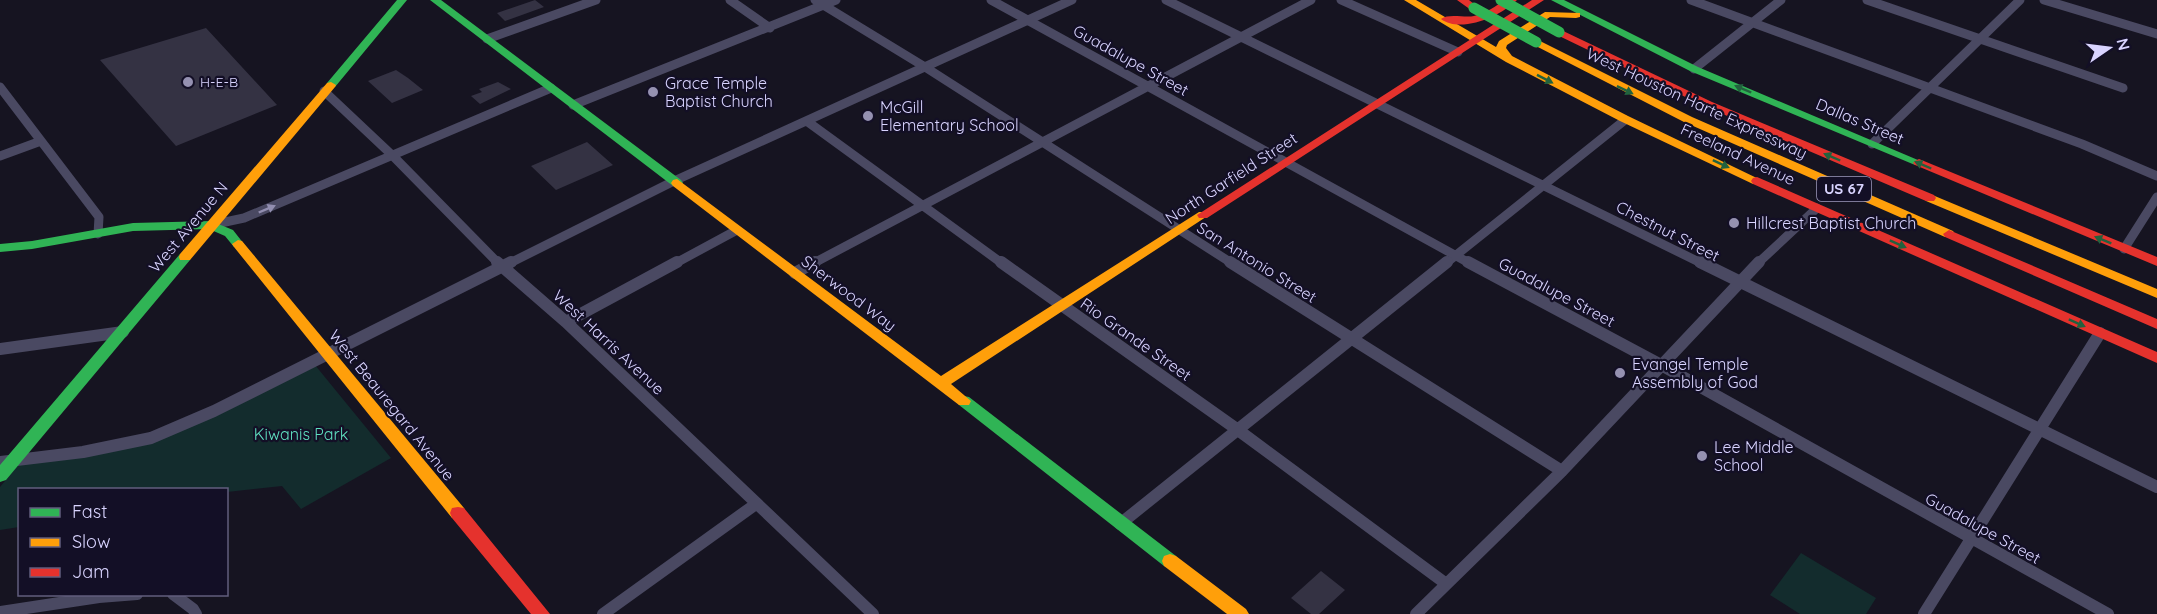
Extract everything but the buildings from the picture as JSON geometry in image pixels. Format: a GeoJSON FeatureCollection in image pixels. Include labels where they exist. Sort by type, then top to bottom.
{"type":"FeatureCollection","features":[{"type":"Feature","properties":{"kind":"main road","name":"West Avenue N"},"geometry":{"type":"LineString","coordinates":[[0,477],[6,461],[123,332],[402,0]]}},
{"type":"Feature","properties":{"kind":"main road","name":"Sherwood Way"},"geometry":{"type":"LineString","coordinates":[[435,0],[941,383],[1120,524],[1240,614]]}},
{"type":"Feature","properties":{"kind":"main road","name":"Freeland Avenue"},"geometry":{"type":"LineString","coordinates":[[1409,0],[1513,63],[1625,120],[1817,208],[2157,358]]}},
{"type":"Feature","properties":{"kind":"main road","name":"West Houston Harte Expressway"},"geometry":{"type":"LineString","coordinates":[[1461,0],[1585,70],[1683,118],[2157,324]]}},
{"type":"Feature","properties":{"kind":"main road","name":"West Houston Harte Expressway"},"geometry":{"type":"LineString","coordinates":[[1501,0],[1559,32],[1708,104],[2157,294]]}},
{"type":"Feature","properties":{"kind":"main road"},"geometry":{"type":"LineString","coordinates":[[1434,16],[1466,23],[1478,22],[1512,0]]}},
{"type":"Feature","properties":{"kind":"main road","name":"North Garfield Street"},"geometry":{"type":"LineString","coordinates":[[941,383],[1539,0]]}},
{"type":"Feature","properties":{"kind":"main road","name":"Dallas Street"},"geometry":{"type":"LineString","coordinates":[[1556,0],[1694,69],[2157,262]]}},
{"type":"Feature","properties":{"kind":"main road"},"geometry":{"type":"LineString","coordinates":[[1513,63],[1501,48],[1503,43],[1548,14],[1564,13],[1590,18]]}},
{"type":"Feature","properties":{"kind":"main road"},"geometry":{"type":"LineString","coordinates":[[1860,168],[2157,284]]}},
{"type":"Feature","properties":{"kind":"main road"},"geometry":{"type":"LineString","coordinates":[[0,248],[133,227],[211,225]]}},
{"type":"Feature","properties":{"kind":"main road","name":"West Beauregard Avenue"},"geometry":{"type":"LineString","coordinates":[[211,225],[230,233],[541,614]]}},
{"type":"Feature","properties":{"kind":"main road"},"geometry":{"type":"LineString","coordinates":[[1937,230],[2157,332]]}},
{"type":"Feature","properties":{"kind":"street"},"geometry":{"type":"LineString","coordinates":[[487,39],[596,0]]}},
{"type":"Feature","properties":{"kind":"street"},"geometry":{"type":"LineString","coordinates":[[730,0],[770,28]]}},
{"type":"Feature","properties":{"kind":"street"},"geometry":{"type":"LineString","coordinates":[[573,105],[770,28],[819,3],[836,0]]}},
{"type":"Feature","properties":{"kind":"street","name":"Guadalupe Street"},"geometry":{"type":"LineString","coordinates":[[991,0],[1456,256],[1663,366],[2108,614]]}},
{"type":"Feature","properties":{"kind":"street"},"geometry":{"type":"LineString","coordinates":[[6,461],[83,452],[151,438],[214,411],[674,181],[1072,0]]}},
{"type":"Feature","properties":{"kind":"street","name":"Chestnut Street"},"geometry":{"type":"LineString","coordinates":[[1167,0],[2157,487]]}},
{"type":"Feature","properties":{"kind":"street"},"geometry":{"type":"LineString","coordinates":[[795,273],[1311,0]]}},
{"type":"Feature","properties":{"kind":"street"},"geometry":{"type":"LineString","coordinates":[[1341,0],[1458,52]]}},
{"type":"Feature","properties":{"kind":"street"},"geometry":{"type":"LineString","coordinates":[[1691,0],[2082,144],[2157,176]]}},
{"type":"Feature","properties":{"kind":"street"},"geometry":{"type":"LineString","coordinates":[[1694,69],[1781,0]]}},
{"type":"Feature","properties":{"kind":"street"},"geometry":{"type":"LineString","coordinates":[[1867,0],[2123,88]]}},
{"type":"Feature","properties":{"kind":"street"},"geometry":{"type":"LineString","coordinates":[[1872,144],[2020,0]]}},
{"type":"Feature","properties":{"kind":"street"},"geometry":{"type":"LineString","coordinates":[[2044,0],[2157,34]]}},
{"type":"Feature","properties":{"kind":"street","name":"San Antonio Street"},"geometry":{"type":"LineString","coordinates":[[819,3],[925,67],[1179,231],[1562,471]]}},
{"type":"Feature","properties":{"kind":"street"},"geometry":{"type":"LineString","coordinates":[[211,225],[244,218],[551,88]]}},
{"type":"Feature","properties":{"kind":"street"},"geometry":{"type":"LineString","coordinates":[[1,89],[99,217],[98,234]]}},
{"type":"Feature","properties":{"kind":"street","name":"West Harris Avenue"},"geometry":{"type":"LineString","coordinates":[[324,92],[393,156],[501,266],[566,322],[873,614]]}},
{"type":"Feature","properties":{"kind":"street"},"geometry":{"type":"LineString","coordinates":[[1120,524],[1625,120]]}},
{"type":"Feature","properties":{"kind":"street","name":"Rio Grande Street"},"geometry":{"type":"LineString","coordinates":[[808,122],[1061,306],[1238,430],[1445,583]]}},
{"type":"Feature","properties":{"kind":"street"},"geometry":{"type":"LineString","coordinates":[[0,156],[41,141]]}},
{"type":"Feature","properties":{"kind":"street"},"geometry":{"type":"LineString","coordinates":[[2124,249],[2157,197]]}},
{"type":"Feature","properties":{"kind":"street"},"geometry":{"type":"LineString","coordinates":[[1416,614],[1445,583],[1562,471],[1663,366],[1738,282],[1817,208]]}},
{"type":"Feature","properties":{"kind":"street"},"geometry":{"type":"LineString","coordinates":[[566,322],[737,230]]}},
{"type":"Feature","properties":{"kind":"street"},"geometry":{"type":"LineString","coordinates":[[0,349],[123,332]]}},
{"type":"Feature","properties":{"kind":"street"},"geometry":{"type":"LineString","coordinates":[[1924,614],[2100,333]]}},
{"type":"Feature","properties":{"kind":"street"},"geometry":{"type":"LineString","coordinates":[[603,614],[756,504]]}},
{"type":"Feature","properties":{"kind":"street"},"geometry":{"type":"LineString","coordinates":[[0,612],[112,596]]}},
{"type":"Feature","properties":{"kind":"street"},"geometry":{"type":"LineString","coordinates":[[175,596],[193,609],[196,614]]}},
{"type":"Feature","properties":{"kind":"green space","name":"Kiwanis Park"},"geometry":{"type":"Polygon","coordinates":[[[315,365],[391,458],[301,509],[282,486],[228,492],[228,488],[18,488],[18,527],[0,530],[0,487],[19,464],[115,451],[315,365]]]}},
{"type":"Feature","properties":{"kind":"green space"},"geometry":{"type":"Polygon","coordinates":[[[1801,553],[1876,598],[1866,614],[1800,614],[1770,595],[1801,553]]]}},
{"type":"Feature","properties":{"kind":"traffic: fast"},"geometry":{"type":"LineString","coordinates":[[331,85],[402,0]]}},
{"type":"Feature","properties":{"kind":"traffic: fast"},"geometry":{"type":"LineString","coordinates":[[435,0],[677,183]]}},
{"type":"Feature","properties":{"kind":"traffic: fast"},"geometry":{"type":"LineString","coordinates":[[1501,0],[1559,32]]}},
{"type":"Feature","properties":{"kind":"traffic: fast"},"geometry":{"type":"LineString","coordinates":[[1556,0],[1694,69],[1919,163]]}},
{"type":"Feature","properties":{"kind":"traffic: fast"},"geometry":{"type":"LineString","coordinates":[[1474,8],[1536,42]]}},
{"type":"Feature","properties":{"kind":"traffic: fast"},"geometry":{"type":"LineString","coordinates":[[0,248],[32,245],[133,227],[211,225],[229,233],[238,244]]}},
{"type":"Feature","properties":{"kind":"traffic: fast"},"geometry":{"type":"LineString","coordinates":[[0,476],[185,257]]}},
{"type":"Feature","properties":{"kind":"traffic: fast"},"geometry":{"type":"LineString","coordinates":[[964,401],[1170,561]]}},
{"type":"Feature","properties":{"kind":"traffic: slow"},"geometry":{"type":"LineString","coordinates":[[1409,0],[1493,50],[1580,96],[1757,181]]}},
{"type":"Feature","properties":{"kind":"traffic: slow"},"geometry":{"type":"LineString","coordinates":[[1510,60],[1501,48],[1503,43],[1548,14],[1576,15]]}},
{"type":"Feature","properties":{"kind":"traffic: slow"},"geometry":{"type":"LineString","coordinates":[[1536,42],[1688,120],[1949,234]]}},
{"type":"Feature","properties":{"kind":"traffic: slow"},"geometry":{"type":"LineString","coordinates":[[185,257],[331,85]]}},
{"type":"Feature","properties":{"kind":"traffic: slow"},"geometry":{"type":"LineString","coordinates":[[677,183],[964,401]]}},
{"type":"Feature","properties":{"kind":"traffic: slow"},"geometry":{"type":"LineString","coordinates":[[1930,198],[2157,294]]}},
{"type":"Feature","properties":{"kind":"traffic: slow"},"geometry":{"type":"LineString","coordinates":[[941,383],[1203,215]]}},
{"type":"Feature","properties":{"kind":"traffic: slow"},"geometry":{"type":"LineString","coordinates":[[238,244],[458,513]]}},
{"type":"Feature","properties":{"kind":"traffic: slow"},"geometry":{"type":"LineString","coordinates":[[1170,561],[1240,614]]}},
{"type":"Feature","properties":{"kind":"traffic: jam"},"geometry":{"type":"LineString","coordinates":[[1462,0],[1474,8]]}},
{"type":"Feature","properties":{"kind":"traffic: jam"},"geometry":{"type":"LineString","coordinates":[[1446,19],[1465,20],[1481,17],[1512,0]]}},
{"type":"Feature","properties":{"kind":"traffic: jam"},"geometry":{"type":"LineString","coordinates":[[1203,215],[1539,0]]}},
{"type":"Feature","properties":{"kind":"traffic: jam"},"geometry":{"type":"LineString","coordinates":[[1559,32],[1708,104],[1930,198]]}},
{"type":"Feature","properties":{"kind":"traffic: jam"},"geometry":{"type":"LineString","coordinates":[[1919,163],[2157,262]]}},
{"type":"Feature","properties":{"kind":"traffic: jam"},"geometry":{"type":"LineString","coordinates":[[1757,181],[2157,358]]}},
{"type":"Feature","properties":{"kind":"traffic: jam"},"geometry":{"type":"LineString","coordinates":[[1949,234],[2157,324]]}},
{"type":"Feature","properties":{"kind":"traffic: jam"},"geometry":{"type":"LineString","coordinates":[[458,513],[541,614]]}},
{"type":"Feature","properties":{"kind":"place","name":"H-E-B"},"geometry":{"type":"Point","coordinates":[188,82]}},
{"type":"Feature","properties":{"kind":"place","name":"Grace Temple Baptist Church"},"geometry":{"type":"Point","coordinates":[653,92]}},
{"type":"Feature","properties":{"kind":"place","name":"McGill Elementary School"},"geometry":{"type":"Point","coordinates":[868,116]}},
{"type":"Feature","properties":{"kind":"place","name":"Hillcrest Baptist Church"},"geometry":{"type":"Point","coordinates":[1734,223]}},
{"type":"Feature","properties":{"kind":"place","name":"Evangel Temple Assembly of God"},"geometry":{"type":"Point","coordinates":[1620,373]}},
{"type":"Feature","properties":{"kind":"place","name":"Lee Middle School"},"geometry":{"type":"Point","coordinates":[1702,456]}}]}
